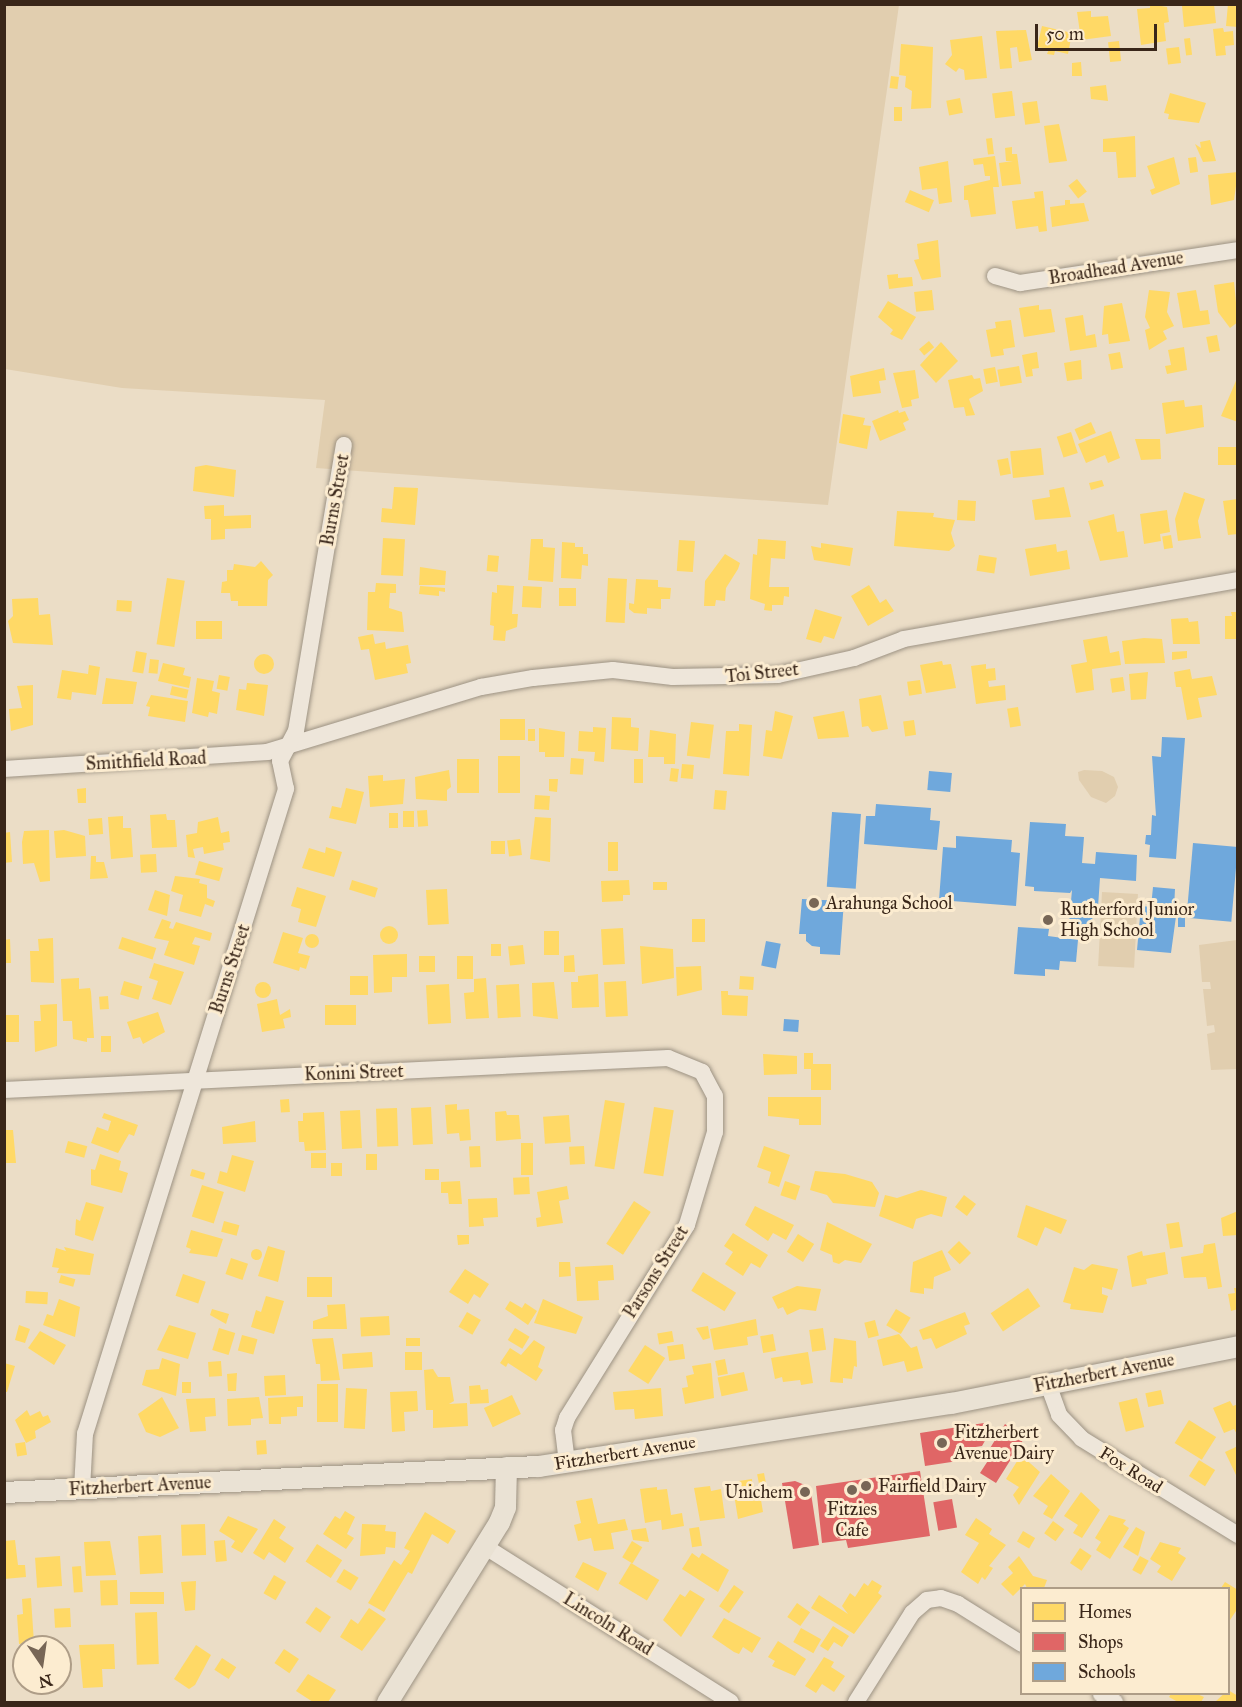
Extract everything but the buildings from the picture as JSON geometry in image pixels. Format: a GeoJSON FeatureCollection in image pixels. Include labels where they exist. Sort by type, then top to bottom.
{"type":"FeatureCollection","features":[{"type":"Feature","properties":{"kind":"main road","name":"Fitzherbert Avenue"},"geometry":{"type":"LineString","coordinates":[[4,1492],[506,1467],[567,1461],[951,1403],[1238,1346]]}},
{"type":"Feature","properties":{"kind":"main road"},"geometry":{"type":"LineString","coordinates":[[387,1702],[484,1546],[505,1507],[506,1467]]}},
{"type":"Feature","properties":{"kind":"street","name":"Broadhead Avenue"},"geometry":{"type":"LineString","coordinates":[[995,276],[1020,283],[1238,250]]}},
{"type":"Feature","properties":{"kind":"street","name":"Burns Street"},"geometry":{"type":"LineString","coordinates":[[82,1489],[85,1434],[286,789],[280,761],[296,731],[344,445]]}},
{"type":"Feature","properties":{"kind":"street","name":"Toi Street"},"geometry":{"type":"LineString","coordinates":[[287,747],[491,685],[613,670],[673,677],[778,675],[854,658],[904,639],[1238,580]]}},
{"type":"Feature","properties":{"kind":"street","name":"Smithfield Road"},"geometry":{"type":"LineString","coordinates":[[4,769],[244,755],[287,747]]}},
{"type":"Feature","properties":{"kind":"street","name":"Konini Street"},"geometry":{"type":"LineString","coordinates":[[4,1090],[668,1058],[702,1072]]}},
{"type":"Feature","properties":{"kind":"street","name":"Parsons Street"},"geometry":{"type":"LineString","coordinates":[[567,1461],[563,1430],[567,1418],[687,1225],[715,1131],[715,1096],[702,1072]]}},
{"type":"Feature","properties":{"kind":"street","name":"Fox Road"},"geometry":{"type":"LineString","coordinates":[[1048,1384],[1059,1415],[1082,1439],[1238,1535]]}},
{"type":"Feature","properties":{"kind":"street","name":"Lincoln Road"},"geometry":{"type":"LineString","coordinates":[[484,1546],[731,1702]]}},
{"type":"Feature","properties":{"kind":"street"},"geometry":{"type":"LineString","coordinates":[[856,1702],[912,1613],[927,1600],[940,1598],[958,1604],[1020,1643]]}},
{"type":"Feature","properties":{"kind":"shaded area"},"geometry":{"type":"Polygon","coordinates":[[[4,5],[899,5],[828,505],[316,468],[325,400],[122,388],[5,369],[4,5]]]}},
{"type":"Feature","properties":{"kind":"shaded area"},"geometry":{"type":"Polygon","coordinates":[[[1102,771],[1114,777],[1118,787],[1115,796],[1106,803],[1091,797],[1079,780],[1078,772],[1102,771]]]}},
{"type":"Feature","properties":{"kind":"shaded area"},"geometry":{"type":"Polygon","coordinates":[[[1102,892],[1138,894],[1134,968],[1098,966],[1102,892]]]}},
{"type":"Feature","properties":{"kind":"shaded area"},"geometry":{"type":"Polygon","coordinates":[[[1237,940],[1237,1069],[1211,1070],[1207,1034],[1215,1032],[1214,1025],[1207,1026],[1203,989],[1211,989],[1210,982],[1202,982],[1199,945],[1237,940]]]}},
{"type":"Feature","properties":{"kind":"place","name":"Arahunga School"},"geometry":{"type":"Point","coordinates":[814,903]}},
{"type":"Feature","properties":{"kind":"place","name":"Rutherford Junior High School"},"geometry":{"type":"Point","coordinates":[1048,920]}},
{"type":"Feature","properties":{"kind":"place","name":"Fitzherbert Avenue Dairy"},"geometry":{"type":"Point","coordinates":[942,1443]}},
{"type":"Feature","properties":{"kind":"place","name":"Fairfield Dairy"},"geometry":{"type":"Point","coordinates":[866,1486]}},
{"type":"Feature","properties":{"kind":"place","name":"Fitzies Cafe"},"geometry":{"type":"Point","coordinates":[852,1490]}},
{"type":"Feature","properties":{"kind":"place","name":"Unichem"},"geometry":{"type":"Point","coordinates":[805,1492]}}]}
